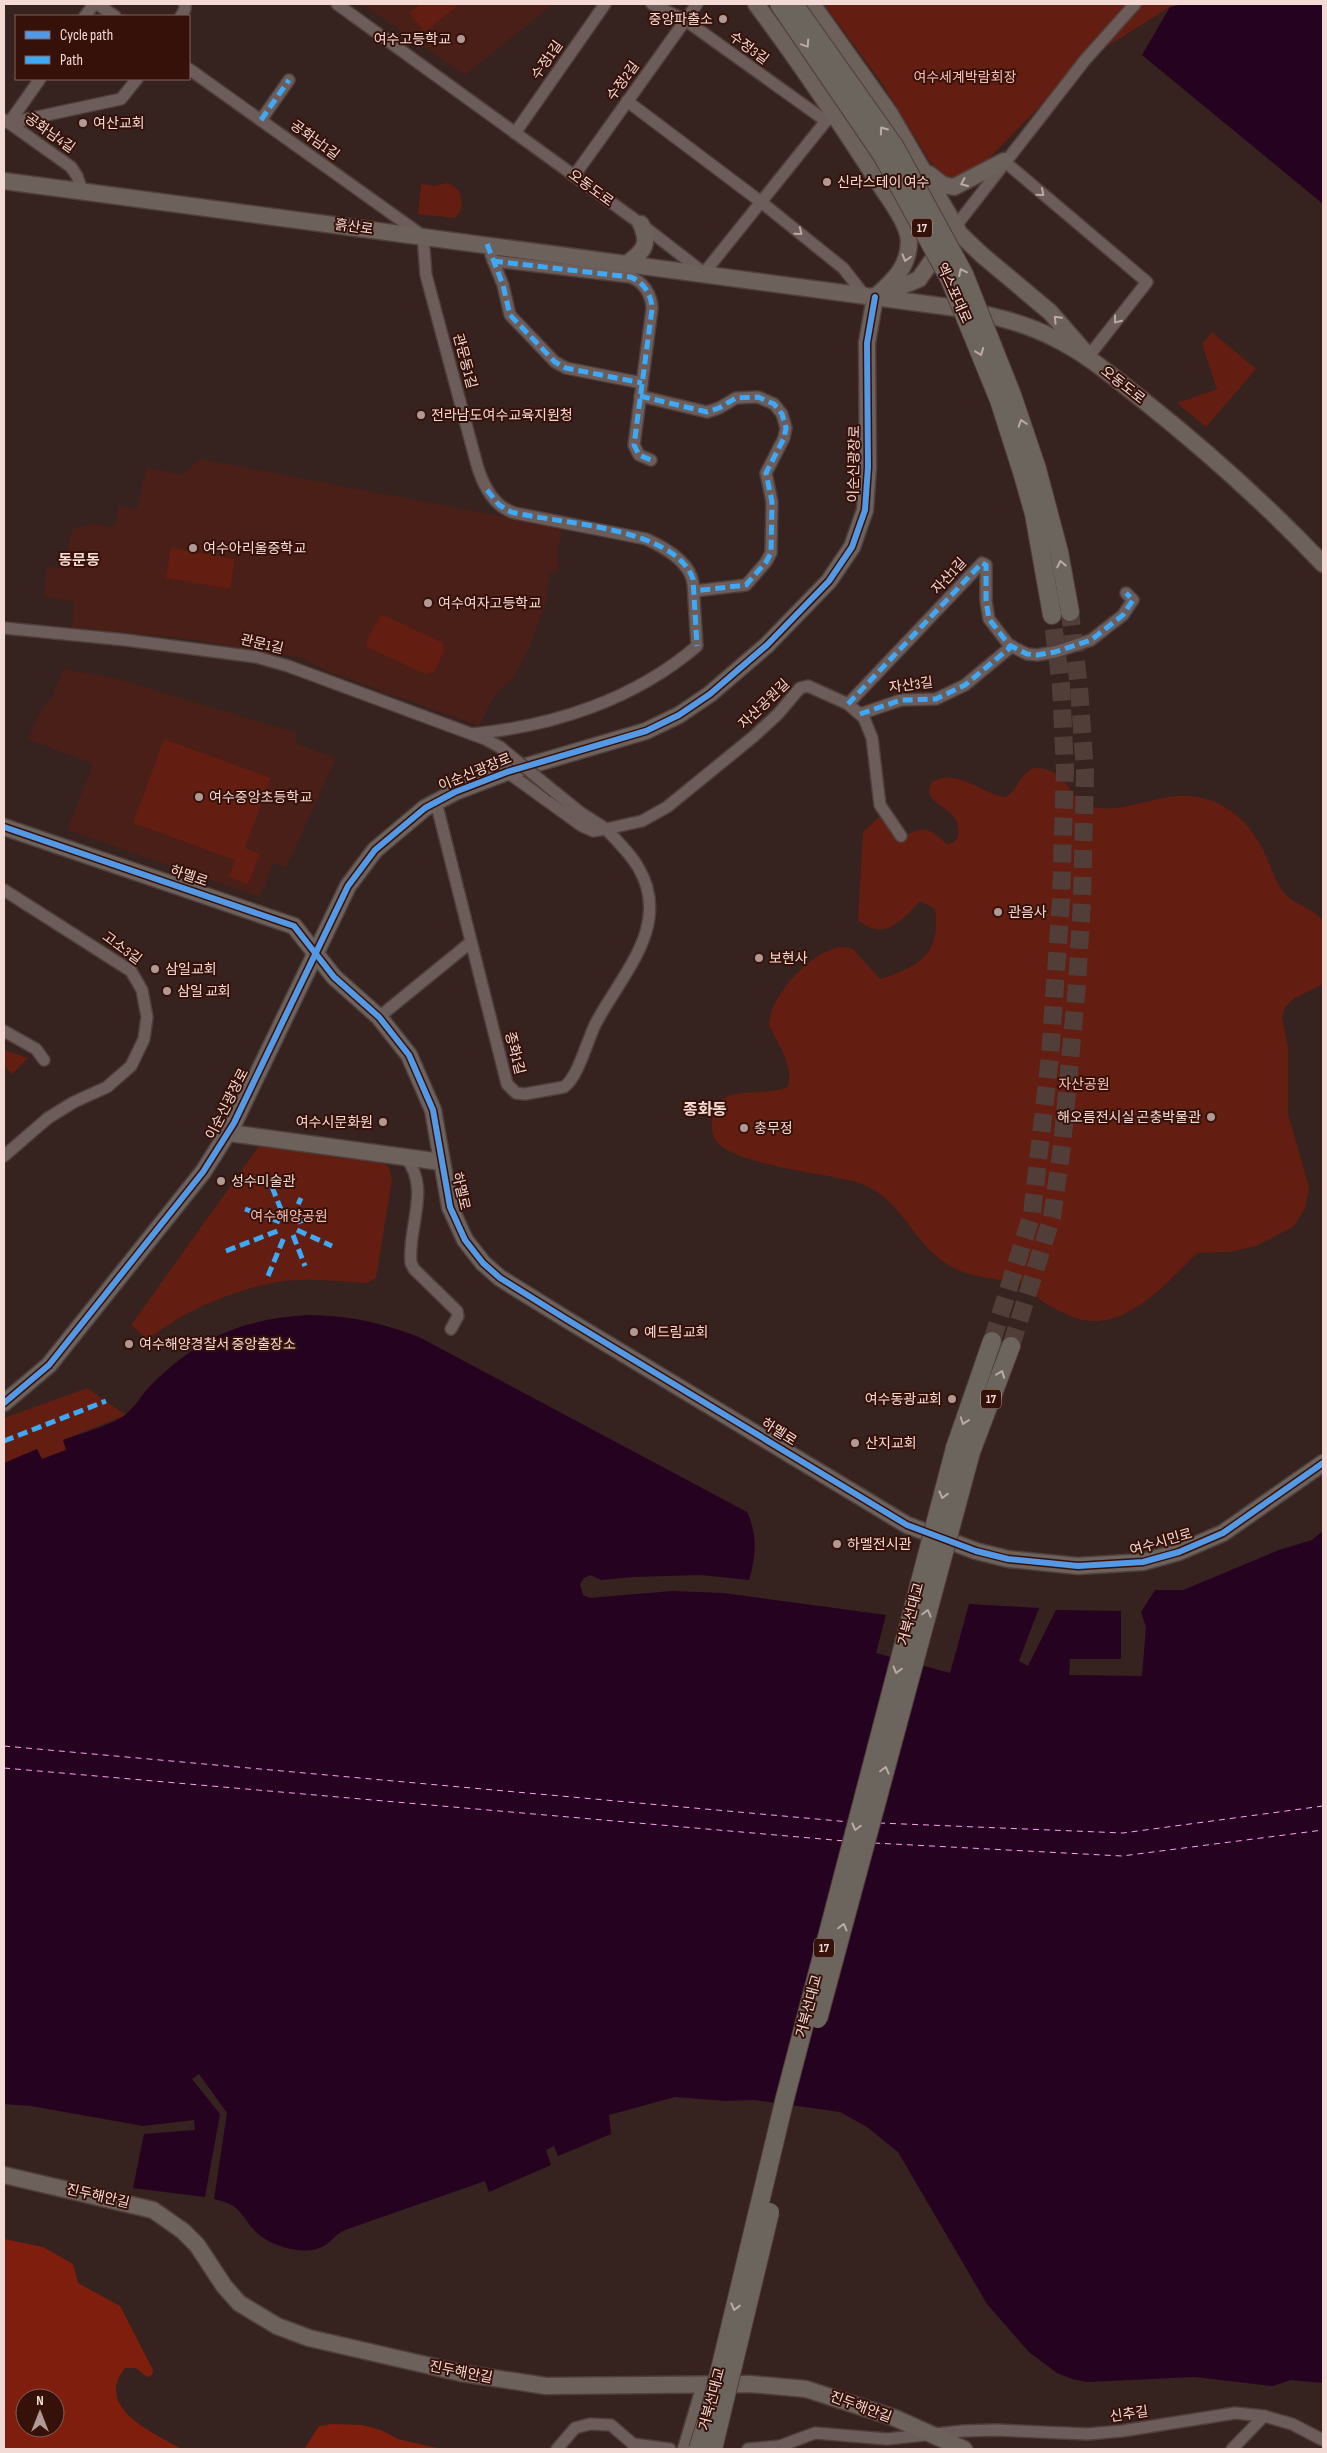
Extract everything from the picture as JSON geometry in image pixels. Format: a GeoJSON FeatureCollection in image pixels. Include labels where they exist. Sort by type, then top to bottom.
{"type":"FeatureCollection","features":[{"type":"Feature","properties":{"kind":"main road","name":"엑스포대로"},"geometry":{"type":"LineString","coordinates":[[779,4],[882,155],[950,280],[1030,472],[1059,552],[1070,612]]}},
{"type":"Feature","properties":{"kind":"main road","name":"엑스포대로"},"geometry":{"type":"LineString","coordinates":[[794,4],[895,148],[964,274],[1012,395],[1030,472],[1034,514],[1052,615]]}},
{"type":"Feature","properties":{"kind":"main road","name":"17"},"geometry":{"type":"LineString","coordinates":[[963,1450],[992,1341]]}},
{"type":"Feature","properties":{"kind":"main road","name":"17"},"geometry":{"type":"LineString","coordinates":[[963,1450],[1011,1346]]}},
{"type":"Feature","properties":{"kind":"main road","name":"거북선대교"},"geometry":{"type":"LineString","coordinates":[[698,2449],[711,2407],[785,2098],[963,1450]]}},
{"type":"Feature","properties":{"kind":"main road","name":"거북선대교"},"geometry":{"type":"LineString","coordinates":[[713,2449],[796,2100],[963,1450]]}},
{"type":"Feature","properties":{"kind":"street"},"geometry":{"type":"LineString","coordinates":[[86,15],[95,4],[112,15]]}},
{"type":"Feature","properties":{"kind":"street","name":"오동도로"},"geometry":{"type":"LineString","coordinates":[[337,4],[641,224],[704,273],[949,307],[1011,321],[1056,338],[1088,357],[1209,453],[1279,517],[1323,564]]}},
{"type":"Feature","properties":{"kind":"street","name":"수정1길"},"geometry":{"type":"LineString","coordinates":[[515,133],[604,4]]}},
{"type":"Feature","properties":{"kind":"street","name":"수정3길"},"geometry":{"type":"LineString","coordinates":[[652,4],[685,20],[831,119]]}},
{"type":"Feature","properties":{"kind":"street","name":"수정2길"},"geometry":{"type":"LineString","coordinates":[[574,176],[697,4]]}},
{"type":"Feature","properties":{"kind":"street"},"geometry":{"type":"LineString","coordinates":[[628,101],[761,202],[843,268],[870,297],[896,278],[905,264],[908,237],[897,212],[851,140],[831,119],[756,4]]}},
{"type":"Feature","properties":{"kind":"street"},"geometry":{"type":"LineString","coordinates":[[812,4],[890,114],[925,170],[955,226],[970,245],[1050,312],[1070,333],[1088,357],[1147,282],[1004,161]]}},
{"type":"Feature","properties":{"kind":"street"},"geometry":{"type":"LineString","coordinates":[[955,226],[1004,161],[1106,34],[1135,4]]}},
{"type":"Feature","properties":{"kind":"street","name":"공화남1길"},"geometry":{"type":"LineString","coordinates":[[190,70],[423,236]]}},
{"type":"Feature","properties":{"kind":"street","name":"공화남4길"},"geometry":{"type":"LineString","coordinates":[[39,80],[6,121],[71,167],[77,176],[82,191]]}},
{"type":"Feature","properties":{"kind":"street"},"geometry":{"type":"LineString","coordinates":[[6,121],[121,99],[136,80]]}},
{"type":"Feature","properties":{"kind":"street"},"geometry":{"type":"LineString","coordinates":[[261,120],[289,80]]}},
{"type":"Feature","properties":{"kind":"street"},"geometry":{"type":"LineString","coordinates":[[851,140],[852,122],[861,110],[876,107],[890,114]]}},
{"type":"Feature","properties":{"kind":"street"},"geometry":{"type":"LineString","coordinates":[[704,273],[831,119]]}},
{"type":"Feature","properties":{"kind":"street"},"geometry":{"type":"LineString","coordinates":[[925,170],[943,185],[954,187],[1004,161]]}},
{"type":"Feature","properties":{"kind":"street","name":"흙산로"},"geometry":{"type":"LineString","coordinates":[[4,181],[704,273]]}},
{"type":"Feature","properties":{"kind":"street"},"geometry":{"type":"LineString","coordinates":[[628,263],[643,251],[646,244],[646,237],[641,224]]}},
{"type":"Feature","properties":{"kind":"street","name":"오동도로"},"geometry":{"type":"LineString","coordinates":[[870,297],[905,287],[924,275],[955,226]]}},
{"type":"Feature","properties":{"kind":"street","name":"관문동1길"},"geometry":{"type":"LineString","coordinates":[[423,236],[426,275],[481,479],[487,490],[499,505],[511,512],[636,535],[657,544],[690,571],[694,591]]}},
{"type":"Feature","properties":{"kind":"street"},"geometry":{"type":"LineString","coordinates":[[487,244],[503,286],[510,315],[555,362],[566,368],[642,383]]}},
{"type":"Feature","properties":{"kind":"street"},"geometry":{"type":"LineString","coordinates":[[493,261],[611,274],[630,277],[639,282],[649,295],[652,305],[634,448],[639,455],[651,460]]}},
{"type":"Feature","properties":{"kind":"street","name":"이순신광장로"},"geometry":{"type":"LineString","coordinates":[[4,1403],[48,1366],[204,1172],[229,1133],[315,952],[348,886],[362,864],[397,831],[436,802],[455,792],[507,772],[646,731],[679,715],[710,694],[767,646],[829,581],[852,547],[866,510],[868,481],[867,343],[870,297]]}},
{"type":"Feature","properties":{"kind":"street"},"geometry":{"type":"LineString","coordinates":[[472,734],[532,726],[562,717],[616,696],[664,671],[697,646],[694,591],[746,585],[768,560],[771,550],[772,508],[767,470],[784,438],[786,428],[784,418],[774,404],[758,397],[736,398],[719,408],[707,412],[640,396]]}},
{"type":"Feature","properties":{"kind":"street","name":"자산1길"},"geometry":{"type":"LineString","coordinates":[[848,704],[982,563],[985,562],[986,567],[988,615],[999,634],[1012,646],[1027,654],[1037,655],[1081,645],[1091,640],[1123,615],[1133,600],[1126,592]]}},
{"type":"Feature","properties":{"kind":"street","name":"관문1길"},"geometry":{"type":"LineString","coordinates":[[4,628],[135,640],[256,657],[288,666],[472,734],[500,747],[581,813],[606,829]]}},
{"type":"Feature","properties":{"kind":"street","name":"자산3길"},"geometry":{"type":"LineString","coordinates":[[860,714],[889,702],[936,700],[965,685],[1012,646]]}},
{"type":"Feature","properties":{"kind":"street","name":"자산공원길"},"geometry":{"type":"LineString","coordinates":[[507,772],[582,826],[593,831],[646,820],[667,807],[753,737],[804,687],[808,686],[848,704],[860,714],[872,738],[880,805],[901,836]]}},
{"type":"Feature","properties":{"kind":"street","name":"종화1길"},"geometry":{"type":"LineString","coordinates":[[436,802],[509,1088],[516,1093],[525,1094],[564,1087],[573,1074],[599,1016],[633,964],[642,944],[649,918],[649,902],[641,872],[632,858],[606,829]]}},
{"type":"Feature","properties":{"kind":"street","name":"하멜로"},"geometry":{"type":"LineString","coordinates":[[4,827],[288,922],[296,928],[339,982],[379,1017],[405,1049],[423,1084],[435,1118],[447,1198],[458,1228],[474,1253],[500,1278],[881,1511],[907,1525],[953,1543]]}},
{"type":"Feature","properties":{"kind":"street","name":"고소3길"},"geometry":{"type":"LineString","coordinates":[[4,890],[131,971],[142,990],[146,1017],[144,1039],[137,1057],[120,1078],[48,1118],[4,1156]]}},
{"type":"Feature","properties":{"kind":"street"},"geometry":{"type":"LineString","coordinates":[[379,1017],[471,942]]}},
{"type":"Feature","properties":{"kind":"street"},"geometry":{"type":"LineString","coordinates":[[4,1030],[36,1049],[44,1060]]}},
{"type":"Feature","properties":{"kind":"street","name":"이순신광장로"},"geometry":{"type":"LineString","coordinates":[[229,1133],[442,1162]]}},
{"type":"Feature","properties":{"kind":"street"},"geometry":{"type":"LineString","coordinates":[[405,1157],[415,1171],[418,1185],[411,1263],[414,1269],[456,1309],[458,1315],[451,1329]]}},
{"type":"Feature","properties":{"kind":"street","name":"여수시민로"},"geometry":{"type":"LineString","coordinates":[[953,1543],[992,1555],[1035,1562],[1098,1566],[1143,1562],[1179,1552],[1224,1533],[1323,1463]]}},
{"type":"Feature","properties":{"kind":"street","name":"진두해안길"},"geometry":{"type":"LineString","coordinates":[[4,2175],[153,2210],[183,2231],[197,2244],[224,2286],[239,2303],[277,2326],[309,2338],[451,2371],[546,2386],[758,2384],[812,2390],[882,2414],[933,2434],[964,2449]]}},
{"type":"Feature","properties":{"kind":"street"},"geometry":{"type":"LineString","coordinates":[[686,2449],[705,2385]]}},
{"type":"Feature","properties":{"kind":"street","name":"신추길"},"geometry":{"type":"LineString","coordinates":[[748,2449],[780,2446],[815,2433],[887,2439],[995,2430],[1088,2434],[1122,2431],[1225,2414],[1264,2416],[1292,2424],[1323,2440]]}},
{"type":"Feature","properties":{"kind":"street"},"geometry":{"type":"LineString","coordinates":[[1232,2449],[1264,2416]]}},
{"type":"Feature","properties":{"kind":"street"},"geometry":{"type":"LineString","coordinates":[[557,2449],[574,2428],[590,2424],[611,2425],[633,2444],[670,2449]]}},
{"type":"Feature","properties":{"kind":"shaded area","name":"여수고등학교"},"geometry":{"type":"Polygon","coordinates":[[[362,4],[553,4],[465,75],[362,4]]]}},
{"type":"Feature","properties":{"kind":"shaded area"},"geometry":{"type":"Polygon","coordinates":[[[1183,4],[1323,4],[1323,204],[1142,55],[1170,7],[1183,4]]]}},
{"type":"Feature","properties":{"kind":"shaded area"},"geometry":{"type":"Polygon","coordinates":[[[201,459],[562,528],[560,542],[557,547],[559,571],[549,572],[547,600],[530,646],[513,678],[494,696],[479,726],[330,672],[302,658],[190,639],[72,627],[74,602],[43,596],[48,566],[64,568],[72,529],[92,524],[115,527],[119,506],[137,509],[147,467],[181,475],[201,459]]]}},
{"type":"Feature","properties":{"kind":"shaded area","name":"여수중앙초등학교"},"geometry":{"type":"Polygon","coordinates":[[[63,669],[114,678],[297,733],[295,743],[336,758],[286,868],[273,863],[260,897],[67,830],[93,764],[28,739],[42,708],[52,698],[63,669]]]}},
{"type":"Feature","properties":{"kind":"shaded area"},"geometry":{"type":"Polygon","coordinates":[[[308,1315],[365,1321],[391,1327],[419,1337],[747,1512],[753,1529],[755,1546],[749,1580],[701,1575],[601,1580],[590,1575],[584,1578],[580,1584],[583,1595],[590,1598],[672,1591],[723,1593],[886,1615],[876,1653],[950,1673],[969,1604],[1039,1608],[1019,1661],[1028,1666],[1056,1610],[1121,1611],[1121,1659],[1070,1659],[1069,1675],[1142,1676],[1146,1627],[1141,1612],[1155,1590],[1183,1590],[1279,1550],[1312,1540],[1323,1531],[1323,2383],[1291,2380],[1273,2386],[1195,2377],[1087,2382],[1057,2373],[1029,2352],[987,2304],[898,2152],[867,2127],[840,2112],[754,2100],[725,2101],[675,2097],[609,2115],[611,2134],[558,2156],[554,2146],[546,2150],[551,2165],[489,2192],[485,2181],[345,2230],[324,2246],[316,2249],[298,2250],[269,2241],[255,2231],[239,2210],[230,2204],[214,2199],[227,2113],[199,2074],[192,2079],[220,2114],[205,2197],[133,2188],[144,2134],[195,2130],[194,2120],[143,2126],[31,2106],[4,2104],[4,1463],[37,1449],[42,1459],[66,1450],[63,1440],[106,1425],[130,1411],[148,1389],[169,1369],[204,1343],[222,1334],[262,1321],[308,1315]]]}},
{"type":"Feature","properties":{"kind":"shaded area"},"geometry":{"type":"Polygon","coordinates":[[[4,2239],[43,2247],[73,2264],[78,2283],[120,2306],[153,2370],[152,2375],[147,2377],[136,2368],[125,2368],[117,2382],[116,2395],[122,2407],[131,2418],[182,2449],[4,2449],[4,2239]]]}},
{"type":"Feature","properties":{"kind":"shaded area"},"geometry":{"type":"Polygon","coordinates":[[[331,2424],[362,2425],[381,2430],[398,2439],[441,2449],[302,2449],[305,2448],[319,2426],[331,2424]]]}},
{"type":"Feature","properties":{"kind":"green space"},"geometry":{"type":"Polygon","coordinates":[[[420,4],[459,4],[425,32],[409,13],[420,4]]]}},
{"type":"Feature","properties":{"kind":"green space","name":"여수세계박람회장"},"geometry":{"type":"Polygon","coordinates":[[[824,4],[1183,4],[1170,7],[1085,60],[974,174],[942,181],[883,85],[824,4]]]}},
{"type":"Feature","properties":{"kind":"green space"},"geometry":{"type":"Polygon","coordinates":[[[447,183],[457,189],[462,198],[459,214],[455,218],[418,214],[421,184],[435,186],[447,183]]]}},
{"type":"Feature","properties":{"kind":"green space"},"geometry":{"type":"Polygon","coordinates":[[[1212,332],[1256,369],[1206,427],[1177,403],[1217,389],[1202,344],[1212,332]]]}},
{"type":"Feature","properties":{"kind":"green space"},"geometry":{"type":"Polygon","coordinates":[[[171,548],[235,559],[230,589],[166,578],[171,548]]]}},
{"type":"Feature","properties":{"kind":"green space"},"geometry":{"type":"Polygon","coordinates":[[[380,616],[385,616],[443,643],[444,651],[434,672],[425,674],[367,647],[367,640],[380,616]]]}},
{"type":"Feature","properties":{"kind":"green space"},"geometry":{"type":"Polygon","coordinates":[[[164,739],[271,778],[245,848],[260,854],[248,884],[229,877],[235,860],[133,823],[164,739]]]}},
{"type":"Feature","properties":{"kind":"green space","name":"자산공원"},"geometry":{"type":"Polygon","coordinates":[[[1034,768],[1046,769],[1055,773],[1062,778],[1078,798],[1094,807],[1124,807],[1177,796],[1192,796],[1218,803],[1240,818],[1249,828],[1264,852],[1279,886],[1286,895],[1313,912],[1323,921],[1323,984],[1293,999],[1285,1007],[1282,1017],[1288,1048],[1288,1114],[1309,1187],[1305,1209],[1293,1227],[1256,1246],[1229,1252],[1197,1253],[1157,1292],[1141,1304],[1124,1314],[1107,1320],[1089,1321],[1070,1316],[1043,1302],[1020,1283],[978,1276],[955,1269],[930,1250],[893,1206],[870,1188],[856,1182],[781,1167],[741,1156],[726,1149],[716,1141],[713,1132],[714,1109],[721,1101],[741,1093],[766,1092],[788,1086],[789,1071],[787,1063],[769,1026],[771,1014],[777,1000],[799,971],[827,951],[841,947],[853,949],[880,979],[916,963],[931,948],[936,925],[935,909],[920,901],[899,922],[884,929],[867,926],[858,920],[863,832],[881,815],[898,838],[924,830],[934,834],[947,844],[952,843],[957,838],[958,825],[954,817],[932,798],[929,788],[932,782],[941,778],[960,779],[1005,797],[1013,791],[1025,774],[1034,768]]]}},
{"type":"Feature","properties":{"kind":"green space"},"geometry":{"type":"Polygon","coordinates":[[[4,1050],[28,1058],[12,1074],[4,1065],[4,1050]]]}},
{"type":"Feature","properties":{"kind":"green space","name":"여수해양공원"},"geometry":{"type":"Polygon","coordinates":[[[259,1146],[385,1164],[389,1168],[392,1180],[376,1278],[367,1283],[298,1280],[259,1286],[218,1299],[199,1308],[162,1329],[147,1340],[131,1325],[259,1146]]]}},
{"type":"Feature","properties":{"kind":"green space"},"geometry":{"type":"Polygon","coordinates":[[[87,1388],[126,1415],[63,1440],[67,1450],[42,1459],[37,1450],[4,1463],[4,1418],[87,1388]]]}},
{"type":"Feature","properties":{"kind":"ferry route"},"geometry":{"type":"LineString","coordinates":[[4,1746],[850,1822]]}},
{"type":"Feature","properties":{"kind":"ferry route"},"geometry":{"type":"LineString","coordinates":[[4,1768],[845,1841]]}},
{"type":"Feature","properties":{"kind":"ferry route"},"geometry":{"type":"LineString","coordinates":[[879,1823],[1123,1833],[1323,1806]]}},
{"type":"Feature","properties":{"kind":"ferry route"},"geometry":{"type":"LineString","coordinates":[[874,1843],[1122,1856],[1323,1830]]}},
{"type":"Feature","properties":{"kind":"tunnel"},"geometry":{"type":"LineString","coordinates":[[1011,1346],[1052,1217],[1062,1146],[1077,985],[1082,901],[1085,772],[1079,687],[1070,612]]}},
{"type":"Feature","properties":{"kind":"tunnel"},"geometry":{"type":"LineString","coordinates":[[992,1341],[1032,1214],[1050,1056],[1061,900],[1065,770],[1061,686],[1052,615]]}},
{"type":"Feature","properties":{"kind":"marked path"},"geometry":{"type":"LineString","coordinates":[[261,120],[289,80]]}},
{"type":"Feature","properties":{"kind":"marked path"},"geometry":{"type":"LineString","coordinates":[[487,244],[503,285],[510,315],[555,362],[566,368],[642,383]]}},
{"type":"Feature","properties":{"kind":"marked path"},"geometry":{"type":"LineString","coordinates":[[493,261],[630,277],[643,285],[652,304],[652,309],[634,445],[639,455],[651,460]]}},
{"type":"Feature","properties":{"kind":"marked path"},"geometry":{"type":"LineString","coordinates":[[640,396],[707,412],[719,408],[736,398],[758,397],[774,404],[782,414],[786,428],[784,438],[766,473],[772,502],[771,553],[766,562],[746,585],[694,591]]}},
{"type":"Feature","properties":{"kind":"marked path"},"geometry":{"type":"LineString","coordinates":[[487,490],[499,505],[511,512],[612,530],[663,548],[682,561],[693,579],[697,646]]}},
{"type":"Feature","properties":{"kind":"marked path"},"geometry":{"type":"LineString","coordinates":[[848,704],[982,563],[986,565],[986,601],[989,619],[1009,645],[1027,654],[1037,655],[1055,652],[1091,640],[1123,615],[1133,600],[1126,593]]}},
{"type":"Feature","properties":{"kind":"marked path"},"geometry":{"type":"LineString","coordinates":[[860,714],[901,700],[936,699],[965,685],[1012,646]]}},
{"type":"Feature","properties":{"kind":"marked path"},"geometry":{"type":"LineString","coordinates":[[272,1187],[284,1217]]}},
{"type":"Feature","properties":{"kind":"marked path"},"geometry":{"type":"LineString","coordinates":[[292,1218],[301,1198]]}},
{"type":"Feature","properties":{"kind":"marked path"},"geometry":{"type":"LineString","coordinates":[[245,1209],[280,1222]]}},
{"type":"Feature","properties":{"kind":"marked path"},"geometry":{"type":"LineString","coordinates":[[297,1222],[311,1218]]}},
{"type":"Feature","properties":{"kind":"marked path"},"geometry":{"type":"LineString","coordinates":[[226,1251],[280,1230]]}},
{"type":"Feature","properties":{"kind":"marked path"},"geometry":{"type":"LineString","coordinates":[[297,1230],[332,1246]]}},
{"type":"Feature","properties":{"kind":"marked path"},"geometry":{"type":"LineString","coordinates":[[268,1276],[285,1235]]}},
{"type":"Feature","properties":{"kind":"marked path"},"geometry":{"type":"LineString","coordinates":[[293,1235],[305,1266]]}},
{"type":"Feature","properties":{"kind":"marked path"},"geometry":{"type":"LineString","coordinates":[[4,1441],[106,1401]]}},
{"type":"Feature","properties":{"kind":"cycle path"},"geometry":{"type":"LineString","coordinates":[[4,1403],[49,1365],[203,1172],[234,1123],[348,886],[375,850],[425,808],[455,792],[507,772],[646,731],[679,715],[710,694],[767,645],[829,581],[852,547],[865,510],[868,467],[867,343],[875,297]]}},
{"type":"Feature","properties":{"kind":"cycle path"},"geometry":{"type":"LineString","coordinates":[[4,827],[294,926],[334,977],[379,1017],[409,1055],[433,1110],[450,1207],[465,1240],[483,1263],[500,1278],[566,1319],[907,1525],[976,1551],[1008,1559],[1078,1566],[1143,1562],[1179,1552],[1223,1533],[1323,1463]]}},
{"type":"Feature","properties":{"kind":"place","name":"중앙파출소"},"geometry":{"type":"Point","coordinates":[723,19]}},
{"type":"Feature","properties":{"kind":"place","name":"여수고등학교"},"geometry":{"type":"Point","coordinates":[461,39]}},
{"type":"Feature","properties":{"kind":"place","name":"여산교회"},"geometry":{"type":"Point","coordinates":[83,123]}},
{"type":"Feature","properties":{"kind":"place","name":"신라스테이 여수"},"geometry":{"type":"Point","coordinates":[827,182]}},
{"type":"Feature","properties":{"kind":"place","name":"전라남도여수교육지원청"},"geometry":{"type":"Point","coordinates":[421,415]}},
{"type":"Feature","properties":{"kind":"place","name":"여수아리울중학교"},"geometry":{"type":"Point","coordinates":[193,548]}},
{"type":"Feature","properties":{"kind":"place","name":"여수여자고등학교"},"geometry":{"type":"Point","coordinates":[428,603]}},
{"type":"Feature","properties":{"kind":"place","name":"여수중앙초등학교"},"geometry":{"type":"Point","coordinates":[199,797]}},
{"type":"Feature","properties":{"kind":"place","name":"관음사"},"geometry":{"type":"Point","coordinates":[998,912]}},
{"type":"Feature","properties":{"kind":"place","name":"보현사"},"geometry":{"type":"Point","coordinates":[759,958]}},
{"type":"Feature","properties":{"kind":"place","name":"삼일교회"},"geometry":{"type":"Point","coordinates":[155,969]}},
{"type":"Feature","properties":{"kind":"place","name":"삼일 교회"},"geometry":{"type":"Point","coordinates":[167,991]}},
{"type":"Feature","properties":{"kind":"place","name":"해오름전시실 곤충박물관"},"geometry":{"type":"Point","coordinates":[1211,1117]}},
{"type":"Feature","properties":{"kind":"place","name":"여수시문화원"},"geometry":{"type":"Point","coordinates":[383,1122]}},
{"type":"Feature","properties":{"kind":"place","name":"충무정"},"geometry":{"type":"Point","coordinates":[744,1128]}},
{"type":"Feature","properties":{"kind":"place","name":"성수미술관"},"geometry":{"type":"Point","coordinates":[221,1181]}},
{"type":"Feature","properties":{"kind":"place","name":"예드림교회"},"geometry":{"type":"Point","coordinates":[634,1332]}},
{"type":"Feature","properties":{"kind":"place","name":"여수해양경찰서 중앙출장소"},"geometry":{"type":"Point","coordinates":[129,1344]}},
{"type":"Feature","properties":{"kind":"place","name":"여수동광교회"},"geometry":{"type":"Point","coordinates":[952,1399]}},
{"type":"Feature","properties":{"kind":"place","name":"산지교회"},"geometry":{"type":"Point","coordinates":[855,1443]}},
{"type":"Feature","properties":{"kind":"place","name":"하멜전시관"},"geometry":{"type":"Point","coordinates":[837,1544]}},
{"type":"Feature","properties":{"kind":"district","name":"동문동"},"geometry":{"type":"Point","coordinates":[79,560]}},
{"type":"Feature","properties":{"kind":"district","name":"종화동"},"geometry":{"type":"Point","coordinates":[705,1110]}}]}
